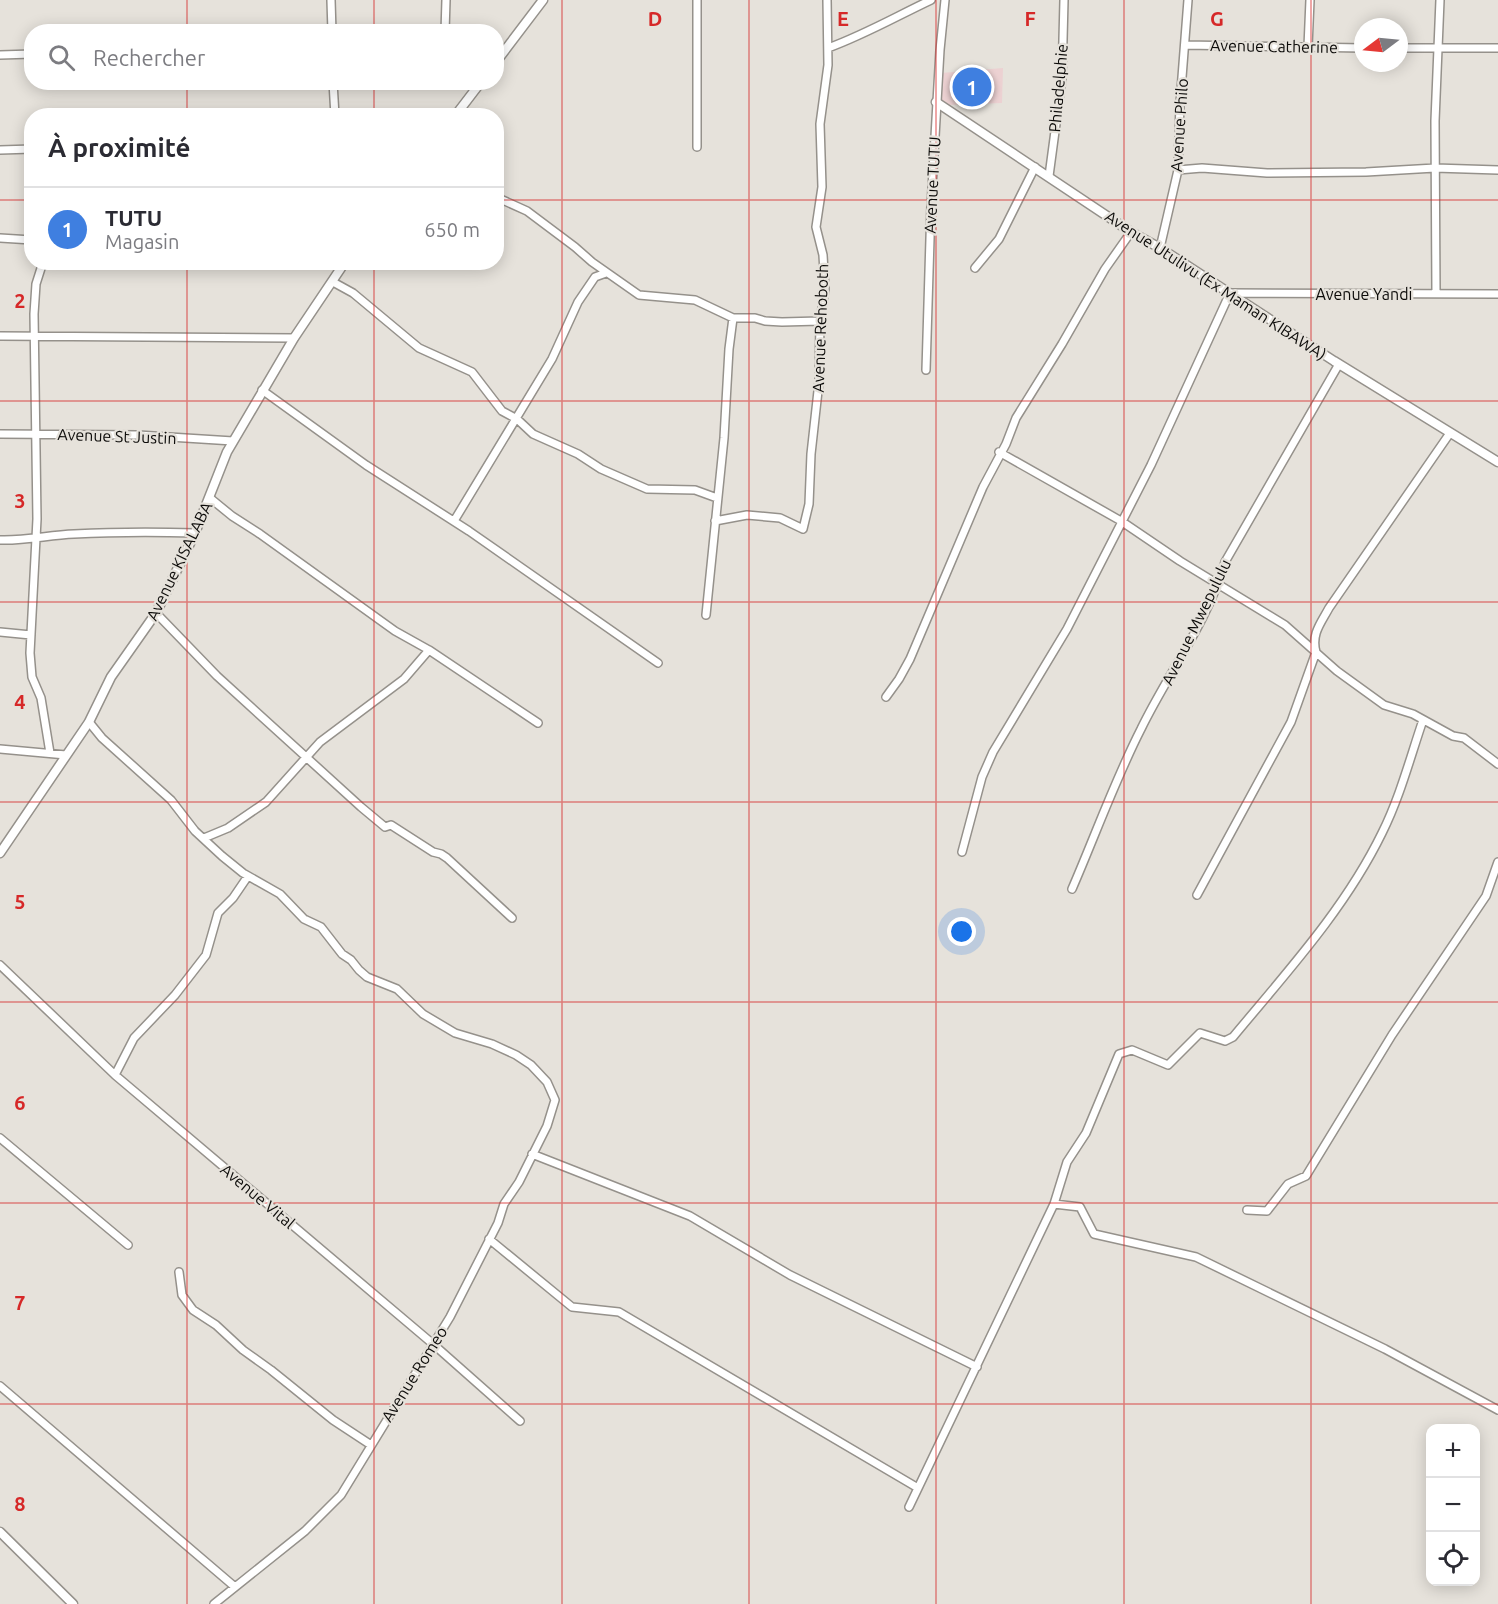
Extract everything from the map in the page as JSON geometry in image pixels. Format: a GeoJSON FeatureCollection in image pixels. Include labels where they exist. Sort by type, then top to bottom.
{"type":"FeatureCollection","features":[{"type":"Feature","properties":{"kind":"street"},"geometry":{"type":"LineString","coordinates":[[331,0],[332,24]]}},
{"type":"Feature","properties":{"kind":"street"},"geometry":{"type":"LineString","coordinates":[[445,24],[446,0]]}},
{"type":"Feature","properties":{"kind":"street"},"geometry":{"type":"LineString","coordinates":[[504,51],[543,0]]}},
{"type":"Feature","properties":{"kind":"street"},"geometry":{"type":"LineString","coordinates":[[697,0],[697,147]]}},
{"type":"Feature","properties":{"kind":"street","name":"Avenue Rehoboth"},"geometry":{"type":"LineString","coordinates":[[715,521],[747,515],[780,518],[803,529],[809,504],[825,274],[816,227],[822,187],[820,124],[828,48],[827,0]]}},
{"type":"Feature","properties":{"kind":"street"},"geometry":{"type":"LineString","coordinates":[[828,48],[931,0]]}},
{"type":"Feature","properties":{"kind":"street","name":"Avenue TUTU"},"geometry":{"type":"LineString","coordinates":[[926,369],[936,102],[945,0]]}},
{"type":"Feature","properties":{"kind":"street","name":"Philadelphie"},"geometry":{"type":"LineString","coordinates":[[1049,176],[1062,79],[1064,0]]}},
{"type":"Feature","properties":{"kind":"street","name":"Avenue Philo"},"geometry":{"type":"LineString","coordinates":[[1160,248],[1178,170],[1188,0]]}},
{"type":"Feature","properties":{"kind":"street"},"geometry":{"type":"LineString","coordinates":[[1308,47],[1310,0]]}},
{"type":"Feature","properties":{"kind":"street"},"geometry":{"type":"LineString","coordinates":[[1436,294],[1435,168],[1440,0]]}},
{"type":"Feature","properties":{"kind":"street","name":"Avenue Catherine"},"geometry":{"type":"LineString","coordinates":[[1185,45],[1354,48]]}},
{"type":"Feature","properties":{"kind":"street"},"geometry":{"type":"LineString","coordinates":[[1408,48],[1498,48]]}},
{"type":"Feature","properties":{"kind":"street"},"geometry":{"type":"LineString","coordinates":[[0,55],[24,54]]}},
{"type":"Feature","properties":{"kind":"street"},"geometry":{"type":"LineString","coordinates":[[333,90],[334,108]]}},
{"type":"Feature","properties":{"kind":"street"},"geometry":{"type":"LineString","coordinates":[[461,108],[475,90]]}},
{"type":"Feature","properties":{"kind":"street","name":"Avenue Utulivu (Ex Maman KIBAWA)"},"geometry":{"type":"LineString","coordinates":[[936,102],[1131,232],[1160,248],[1339,364],[1498,462]]}},
{"type":"Feature","properties":{"kind":"street"},"geometry":{"type":"LineString","coordinates":[[0,150],[24,149]]}},
{"type":"Feature","properties":{"kind":"street"},"geometry":{"type":"LineString","coordinates":[[975,268],[999,239],[1035,167]]}},
{"type":"Feature","properties":{"kind":"street"},"geometry":{"type":"LineString","coordinates":[[1178,170],[1202,168],[1267,173],[1366,172],[1435,168],[1498,170]]}},
{"type":"Feature","properties":{"kind":"street"},"geometry":{"type":"LineString","coordinates":[[504,201],[527,211],[606,273],[639,295],[695,300],[733,318],[782,322],[820,321]]}},
{"type":"Feature","properties":{"kind":"street"},"geometry":{"type":"LineString","coordinates":[[886,697],[910,659],[982,487],[1016,418],[1105,269],[1131,232]]}},
{"type":"Feature","properties":{"kind":"street"},"geometry":{"type":"LineString","coordinates":[[0,238],[24,240]]}},
{"type":"Feature","properties":{"kind":"street"},"geometry":{"type":"LineString","coordinates":[[40,270],[36,284],[36,538],[31,635],[32,677],[41,698],[50,753]]}},
{"type":"Feature","properties":{"kind":"street","name":"Avenue KISALABA"},"geometry":{"type":"LineString","coordinates":[[0,853],[89,722],[111,677],[156,613],[195,533],[210,498],[214,482],[233,441],[294,338],[340,270]]}},
{"type":"Feature","properties":{"kind":"street"},"geometry":{"type":"LineString","coordinates":[[454,521],[552,359],[578,302],[595,277],[606,273]]}},
{"type":"Feature","properties":{"kind":"street"},"geometry":{"type":"LineString","coordinates":[[333,282],[352,293],[419,348],[472,372],[502,411],[533,434],[578,454],[601,469],[647,489],[695,490],[717,498]]}},
{"type":"Feature","properties":{"kind":"street"},"geometry":{"type":"LineString","coordinates":[[962,852],[982,777],[993,752],[1067,628],[1151,465],[1230,293]]}},
{"type":"Feature","properties":{"kind":"street","name":"Avenue Yandi"},"geometry":{"type":"LineString","coordinates":[[1230,293],[1498,294]]}},
{"type":"Feature","properties":{"kind":"street"},"geometry":{"type":"LineString","coordinates":[[705,615],[724,438],[733,318]]}},
{"type":"Feature","properties":{"kind":"street"},"geometry":{"type":"LineString","coordinates":[[0,336],[294,338]]}},
{"type":"Feature","properties":{"kind":"street","name":"Avenue Mwepululu"},"geometry":{"type":"LineString","coordinates":[[1072,889],[1140,729],[1188,645],[1219,584],[1225,562],[1339,364]]}},
{"type":"Feature","properties":{"kind":"street"},"geometry":{"type":"LineString","coordinates":[[262,390],[366,465],[454,521],[658,663]]}},
{"type":"Feature","properties":{"kind":"street"},"geometry":{"type":"LineString","coordinates":[[1197,895],[1291,722],[1316,652],[1314,635],[1329,608],[1450,433]]}},
{"type":"Feature","properties":{"kind":"street","name":"Avenue St Justin"},"geometry":{"type":"LineString","coordinates":[[0,434],[138,435],[233,441]]}},
{"type":"Feature","properties":{"kind":"street"},"geometry":{"type":"LineString","coordinates":[[999,452],[1121,521],[1285,625],[1355,685],[1384,705],[1413,714],[1453,736],[1464,738],[1498,764]]}},
{"type":"Feature","properties":{"kind":"street"},"geometry":{"type":"LineString","coordinates":[[210,498],[395,631],[429,650],[538,723]]}},
{"type":"Feature","properties":{"kind":"street"},"geometry":{"type":"LineString","coordinates":[[0,540],[129,532],[195,533]]}},
{"type":"Feature","properties":{"kind":"street"},"geometry":{"type":"LineString","coordinates":[[156,613],[217,676],[305,758],[385,827],[391,825],[433,852],[447,858],[512,918]]}},
{"type":"Feature","properties":{"kind":"street"},"geometry":{"type":"LineString","coordinates":[[0,632],[31,635]]}},
{"type":"Feature","properties":{"kind":"street"},"geometry":{"type":"LineString","coordinates":[[204,838],[228,828],[266,802],[330,733],[404,679],[429,650]]}},
{"type":"Feature","properties":{"kind":"street"},"geometry":{"type":"LineString","coordinates":[[909,1507],[1054,1204],[1067,1162],[1086,1133],[1119,1054],[1132,1050],[1168,1065],[1200,1033],[1225,1041],[1233,1037],[1320,930],[1359,876],[1383,832],[1423,720]]}},
{"type":"Feature","properties":{"kind":"street"},"geometry":{"type":"LineString","coordinates":[[89,722],[102,738],[171,800],[204,838],[248,876],[233,898],[218,913],[206,955],[175,995],[134,1038],[115,1075]]}},
{"type":"Feature","properties":{"kind":"street"},"geometry":{"type":"LineString","coordinates":[[0,749],[66,755]]}},
{"type":"Feature","properties":{"kind":"street"},"geometry":{"type":"LineString","coordinates":[[1247,1210],[1267,1211],[1288,1184],[1305,1176],[1392,1035],[1486,896],[1498,862]]}},
{"type":"Feature","properties":{"kind":"street","name":"Avenue Romeo"},"geometry":{"type":"LineString","coordinates":[[214,1604],[305,1531],[340,1495],[450,1317],[498,1223],[504,1204],[519,1182],[547,1126],[555,1100],[547,1082],[531,1065],[492,1044],[455,1033],[428,1017],[397,988],[368,977],[342,954],[321,927],[304,919],[280,894],[248,876]]}},
{"type":"Feature","properties":{"kind":"street","name":"Avenue Vital"},"geometry":{"type":"LineString","coordinates":[[0,965],[115,1075],[433,1344],[520,1421]]}},
{"type":"Feature","properties":{"kind":"street"},"geometry":{"type":"LineString","coordinates":[[0,1138],[128,1245]]}},
{"type":"Feature","properties":{"kind":"street"},"geometry":{"type":"LineString","coordinates":[[532,1154],[690,1216],[790,1275],[977,1367]]}},
{"type":"Feature","properties":{"kind":"street"},"geometry":{"type":"LineString","coordinates":[[1054,1204],[1080,1207],[1094,1234],[1196,1257],[1385,1349],[1498,1410]]}},
{"type":"Feature","properties":{"kind":"street"},"geometry":{"type":"LineString","coordinates":[[489,1239],[572,1307],[619,1312],[918,1488]]}},
{"type":"Feature","properties":{"kind":"street"},"geometry":{"type":"LineString","coordinates":[[179,1272],[182,1295],[193,1310],[216,1325],[243,1350],[333,1420],[371,1445]]}},
{"type":"Feature","properties":{"kind":"street"},"geometry":{"type":"LineString","coordinates":[[0,1386],[235,1587]]}},
{"type":"Feature","properties":{"kind":"street"},"geometry":{"type":"LineString","coordinates":[[0,1532],[72,1604]]}},
{"type":"Feature","properties":{"kind":"shaded area"},"geometry":{"type":"Polygon","coordinates":[[[1003,68],[1002,103],[948,105],[941,102],[941,73],[1003,68]]]}},
{"type":"Feature","properties":{"kind":"place","name":"TUTU"},"geometry":{"type":"Point","coordinates":[972,87]}}]}
